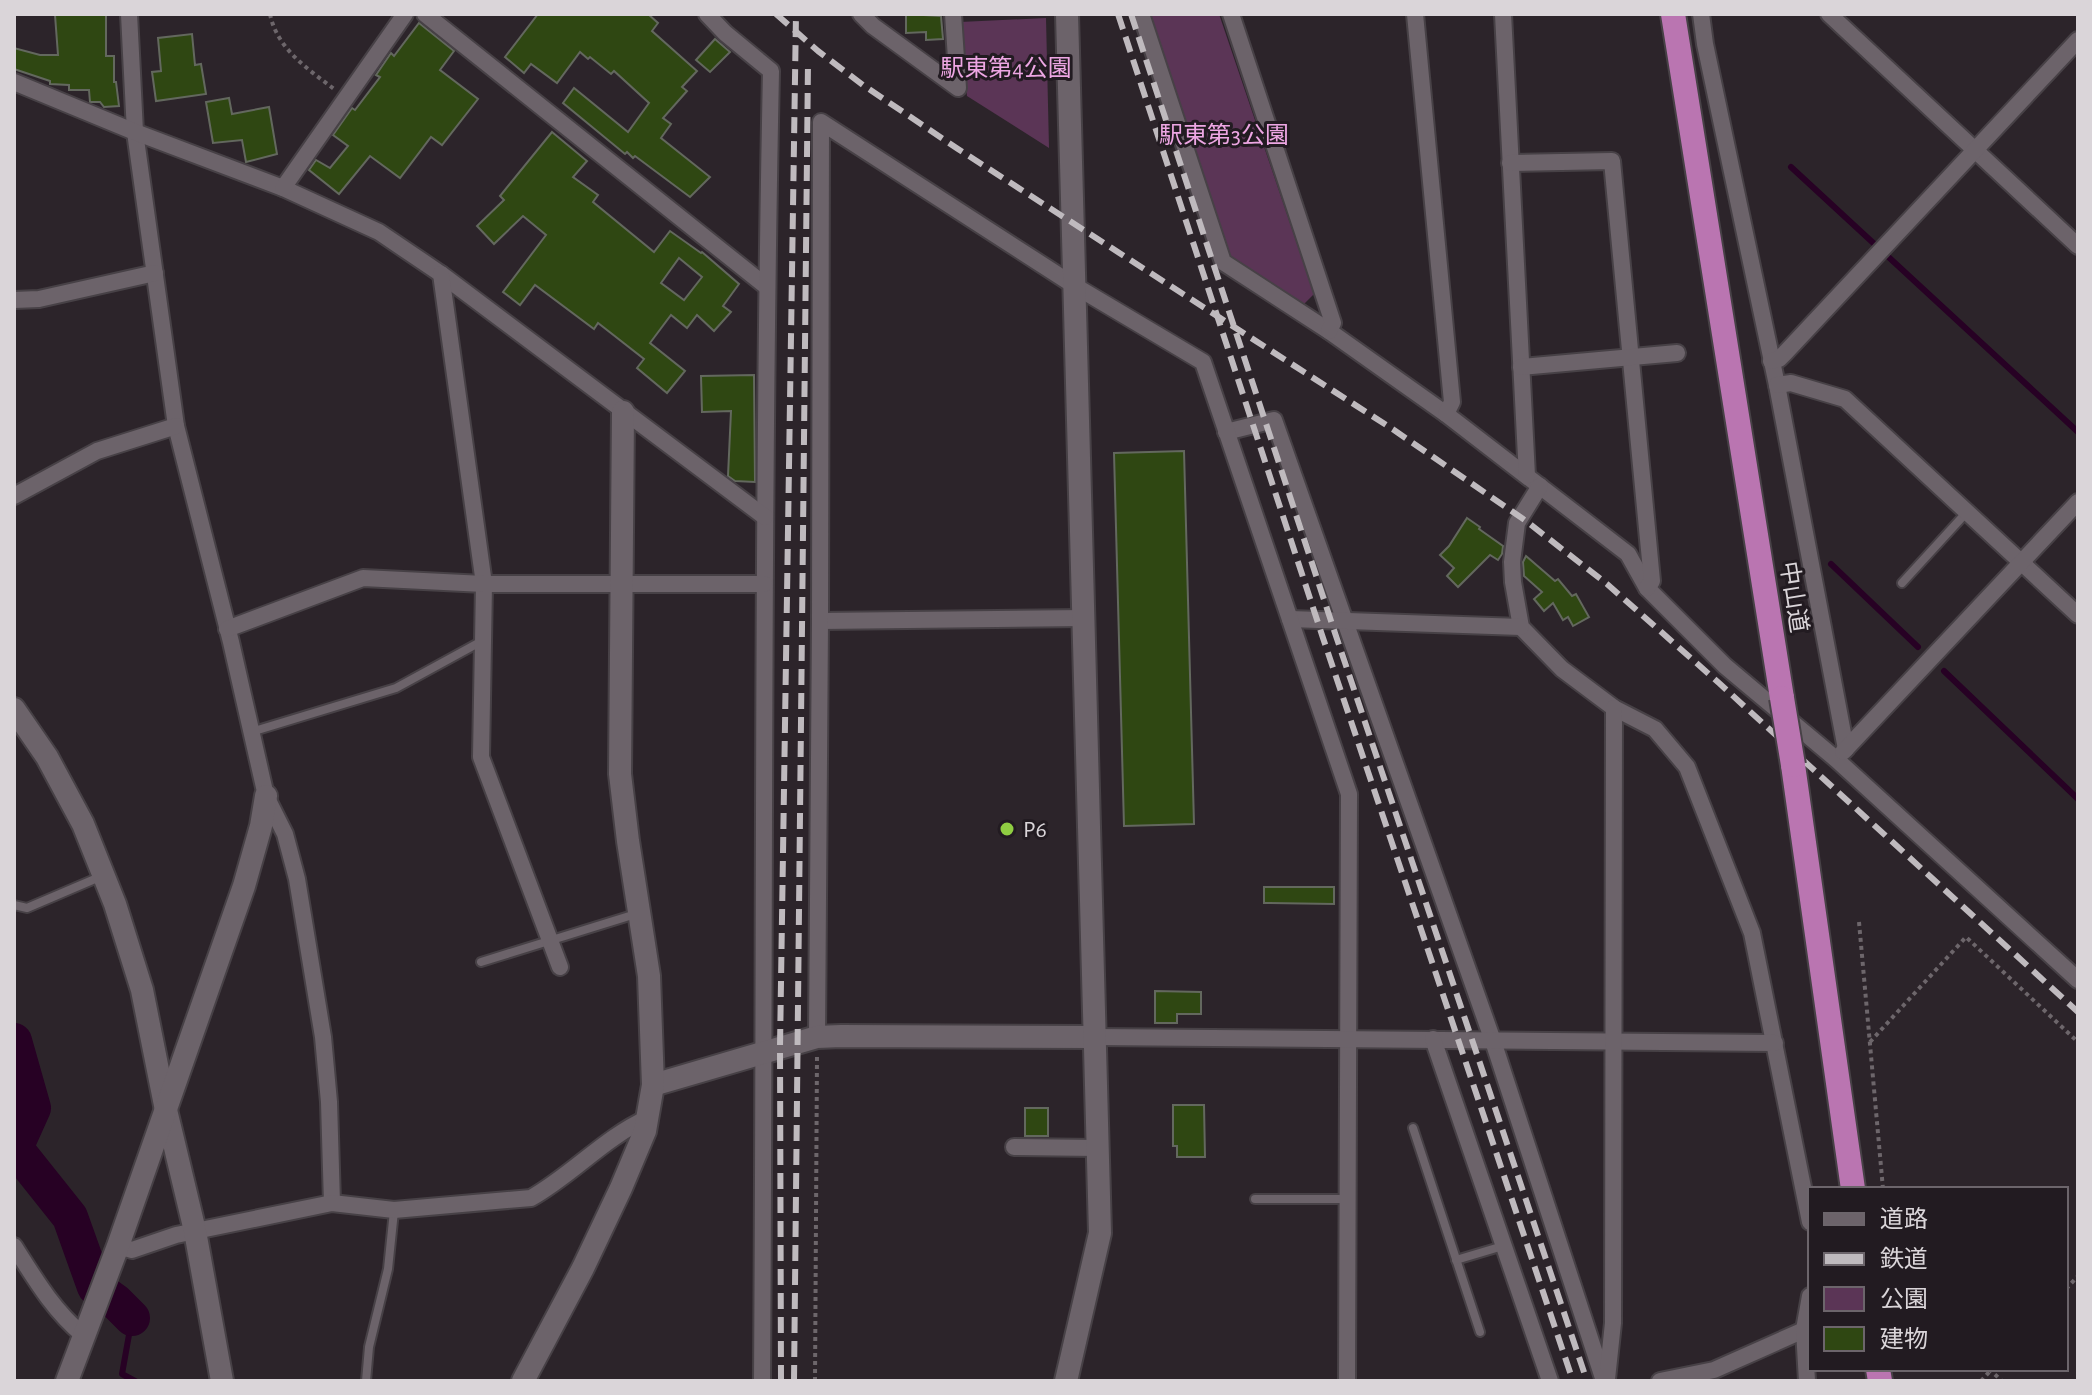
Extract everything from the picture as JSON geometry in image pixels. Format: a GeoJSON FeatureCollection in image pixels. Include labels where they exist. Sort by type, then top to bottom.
{"type":"FeatureCollection","features":[{"type":"Feature","properties":{"kind":"highway","name":"中山道"},"geometry":{"type":"LineString","coordinates":[[1673,14],[1793,765],[1853,1187]]}},
{"type":"Feature","properties":{"kind":"street"},"geometry":{"type":"LineString","coordinates":[[129,14],[135,132],[176,426],[266,796],[285,834],[297,879],[323,1037],[329,1102],[332,1203]]}},
{"type":"Feature","properties":{"kind":"street"},"geometry":{"type":"LineString","coordinates":[[283,188],[405,14]]}},
{"type":"Feature","properties":{"kind":"street"},"geometry":{"type":"LineString","coordinates":[[425,14],[767,287]]}},
{"type":"Feature","properties":{"kind":"street"},"geometry":{"type":"LineString","coordinates":[[707,14],[771,71],[764,584],[762,1381]]}},
{"type":"Feature","properties":{"kind":"street"},"geometry":{"type":"LineString","coordinates":[[861,14],[958,88],[953,14]]}},
{"type":"Feature","properties":{"kind":"street"},"geometry":{"type":"LineString","coordinates":[[1066,1381],[1100,1233],[1067,14]]}},
{"type":"Feature","properties":{"kind":"street"},"geometry":{"type":"LineString","coordinates":[[1141,14],[1223,262],[1329,331],[1446,414],[1628,554],[1647,588],[1725,666],[1842,754],[2078,980]]}},
{"type":"Feature","properties":{"kind":"street"},"geometry":{"type":"LineString","coordinates":[[1231,14],[1333,323],[1329,331]]}},
{"type":"Feature","properties":{"kind":"street"},"geometry":{"type":"LineString","coordinates":[[1415,14],[1452,402],[1446,414]]}},
{"type":"Feature","properties":{"kind":"street"},"geometry":{"type":"LineString","coordinates":[[1503,14],[1521,367],[1534,481],[1517,523],[1512,562],[1521,627],[1562,669],[1614,708],[1655,729],[1687,767],[1752,933],[1808,1212]]}},
{"type":"Feature","properties":{"kind":"street"},"geometry":{"type":"LineString","coordinates":[[1701,14],[1777,385],[1842,754]]}},
{"type":"Feature","properties":{"kind":"street"},"geometry":{"type":"LineString","coordinates":[[1829,14],[2078,246]]}},
{"type":"Feature","properties":{"kind":"street"},"geometry":{"type":"LineString","coordinates":[[1771,361],[1779,359],[1786,352],[2078,40]]}},
{"type":"Feature","properties":{"kind":"street"},"geometry":{"type":"LineString","coordinates":[[14,82],[283,188],[379,232],[441,274],[765,517]]}},
{"type":"Feature","properties":{"kind":"street"},"geometry":{"type":"LineString","coordinates":[[817,1037],[821,122],[1075,286],[1203,362],[1349,794],[1347,1381]]}},
{"type":"Feature","properties":{"kind":"street"},"geometry":{"type":"LineString","coordinates":[[1510,163],[1612,161],[1652,581],[1647,588]]}},
{"type":"Feature","properties":{"kind":"street"},"geometry":{"type":"LineString","coordinates":[[14,300],[39,299],[155,273]]}},
{"type":"Feature","properties":{"kind":"street"},"geometry":{"type":"LineString","coordinates":[[441,274],[484,584],[481,757],[560,967]]}},
{"type":"Feature","properties":{"kind":"street"},"geometry":{"type":"LineString","coordinates":[[1521,367],[1677,353]]}},
{"type":"Feature","properties":{"kind":"street"},"geometry":{"type":"LineString","coordinates":[[1777,385],[1791,383],[1845,399],[2078,615]]}},
{"type":"Feature","properties":{"kind":"street"},"geometry":{"type":"LineString","coordinates":[[523,1381],[621,1188],[645,1131],[653,1085],[649,976],[620,774],[623,412]]}},
{"type":"Feature","properties":{"kind":"street"},"geometry":{"type":"LineString","coordinates":[[1226,432],[1274,420],[1493,1041],[1605,1381]]}},
{"type":"Feature","properties":{"kind":"street"},"geometry":{"type":"LineString","coordinates":[[14,496],[97,451],[176,426]]}},
{"type":"Feature","properties":{"kind":"street"},"geometry":{"type":"LineString","coordinates":[[1842,754],[2078,502]]}},
{"type":"Feature","properties":{"kind":"street"},"geometry":{"type":"LineString","coordinates":[[227,629],[363,578],[484,584],[764,584]]}},
{"type":"Feature","properties":{"kind":"street"},"geometry":{"type":"LineString","coordinates":[[820,621],[1084,618]]}},
{"type":"Feature","properties":{"kind":"street"},"geometry":{"type":"LineString","coordinates":[[1290,619],[1521,627]]}},
{"type":"Feature","properties":{"kind":"street"},"geometry":{"type":"LineString","coordinates":[[1605,1381],[1613,1323],[1614,708]]}},
{"type":"Feature","properties":{"kind":"street"},"geometry":{"type":"LineString","coordinates":[[14,709],[47,757],[83,824],[115,904],[142,990],[195,1231],[222,1381]]}},
{"type":"Feature","properties":{"kind":"street"},"geometry":{"type":"LineString","coordinates":[[67,1381],[118,1246],[244,886],[266,796]]}},
{"type":"Feature","properties":{"kind":"street"},"geometry":{"type":"LineString","coordinates":[[653,1085],[817,1037],[841,1036],[1775,1043]]}},
{"type":"Feature","properties":{"kind":"street"},"geometry":{"type":"LineString","coordinates":[[1433,1039],[1550,1381]]}},
{"type":"Feature","properties":{"kind":"street"},"geometry":{"type":"LineString","coordinates":[[118,1246],[132,1250],[176,1235],[332,1203],[394,1210],[531,1198],[551,1187],[630,1126],[648,1118]]}},
{"type":"Feature","properties":{"kind":"street"},"geometry":{"type":"LineString","coordinates":[[1014,1147],[1097,1148]]}},
{"type":"Feature","properties":{"kind":"street"},"geometry":{"type":"LineString","coordinates":[[14,1246],[45,1295],[83,1335]]}},
{"type":"Feature","properties":{"kind":"street"},"geometry":{"type":"LineString","coordinates":[[1807,1381],[1804,1330],[1808,1307]]}},
{"type":"Feature","properties":{"kind":"street"},"geometry":{"type":"LineString","coordinates":[[1660,1381],[1714,1370],[1804,1330]]}},
{"type":"Feature","properties":{"kind":"lane"},"geometry":{"type":"LineString","coordinates":[[1902,583],[1967,512]]}},
{"type":"Feature","properties":{"kind":"lane"},"geometry":{"type":"LineString","coordinates":[[251,732],[396,688],[483,640]]}},
{"type":"Feature","properties":{"kind":"lane"},"geometry":{"type":"LineString","coordinates":[[14,905],[27,908],[103,875]]}},
{"type":"Feature","properties":{"kind":"lane"},"geometry":{"type":"LineString","coordinates":[[481,962],[639,913]]}},
{"type":"Feature","properties":{"kind":"lane"},"geometry":{"type":"LineString","coordinates":[[1413,1128],[1480,1332]]}},
{"type":"Feature","properties":{"kind":"lane"},"geometry":{"type":"LineString","coordinates":[[1255,1199],[1348,1199]]}},
{"type":"Feature","properties":{"kind":"lane"},"geometry":{"type":"LineString","coordinates":[[366,1381],[369,1347],[388,1269],[394,1210]]}},
{"type":"Feature","properties":{"kind":"lane"},"geometry":{"type":"LineString","coordinates":[[1456,1260],[1504,1246]]}},
{"type":"Feature","properties":{"kind":"path"},"geometry":{"type":"LineString","coordinates":[[270,14],[280,41],[304,66],[346,97]]}},
{"type":"Feature","properties":{"kind":"path"},"geometry":{"type":"LineString","coordinates":[[1859,922],[1883,1187]]}},
{"type":"Feature","properties":{"kind":"path"},"geometry":{"type":"LineString","coordinates":[[1870,1042],[1966,937],[2078,1042]]}},
{"type":"Feature","properties":{"kind":"path"},"geometry":{"type":"LineString","coordinates":[[815,1381],[817,1037]]}},
{"type":"Feature","properties":{"kind":"green space","name":"駅東第3公園"},"geometry":{"type":"Polygon","coordinates":[[[1147,14],[1219,14],[1314,294],[1303,305],[1229,256],[1147,14]]]}},
{"type":"Feature","properties":{"kind":"green space","name":"駅東第4公園"},"geometry":{"type":"Polygon","coordinates":[[[1046,18],[1049,148],[967,96],[960,22],[1046,18]]]}},
{"type":"Feature","properties":{"kind":"building"},"geometry":{"type":"Polygon","coordinates":[[[106,14],[106,56],[114,56],[114,82],[119,106],[104,107],[100,102],[90,102],[89,90],[69,90],[69,85],[50,84],[50,81],[14,69],[14,48],[40,55],[58,55],[55,15],[106,14]]]}},
{"type":"Feature","properties":{"kind":"building"},"geometry":{"type":"Polygon","coordinates":[[[538,14],[648,14],[658,23],[652,31],[697,71],[682,87],[687,91],[663,118],[671,124],[661,138],[710,177],[690,197],[635,156],[625,154],[563,103],[574,88],[628,132],[649,103],[614,71],[611,74],[580,52],[557,83],[531,64],[524,73],[505,57],[538,14]]]}},
{"type":"Feature","properties":{"kind":"building"},"geometry":{"type":"Polygon","coordinates":[[[906,14],[941,16],[943,39],[926,40],[926,32],[906,33],[906,14]]]}},
{"type":"Feature","properties":{"kind":"building"},"geometry":{"type":"Polygon","coordinates":[[[419,23],[454,51],[440,70],[478,99],[442,145],[431,137],[400,178],[370,156],[339,194],[309,170],[316,160],[330,168],[348,146],[333,135],[380,77],[376,75],[391,53],[394,56],[419,23]]]}},
{"type":"Feature","properties":{"kind":"building"},"geometry":{"type":"Polygon","coordinates":[[[192,34],[195,65],[201,64],[206,94],[156,101],[152,72],[161,71],[158,38],[192,34]]]}},
{"type":"Feature","properties":{"kind":"building"},"geometry":{"type":"Polygon","coordinates":[[[715,39],[730,52],[710,72],[696,60],[715,39]]]}},
{"type":"Feature","properties":{"kind":"building"},"geometry":{"type":"Polygon","coordinates":[[[229,98],[232,114],[269,107],[277,154],[246,162],[242,140],[213,143],[206,102],[229,98]]]}},
{"type":"Feature","properties":{"kind":"building"},"geometry":{"type":"Polygon","coordinates":[[[552,132],[587,161],[573,177],[598,195],[593,202],[654,252],[670,231],[702,252],[739,284],[723,306],[731,312],[714,331],[697,315],[687,328],[671,315],[650,343],[685,371],[667,393],[637,368],[644,359],[598,323],[594,329],[535,285],[520,305],[503,292],[546,235],[523,216],[494,244],[477,226],[504,200],[500,196],[552,132]],[[679,258],[661,283],[684,300],[702,277],[679,258]]]}},
{"type":"Feature","properties":{"kind":"building"},"geometry":{"type":"Polygon","coordinates":[[[754,375],[755,482],[735,481],[728,476],[731,411],[702,412],[701,376],[754,375]]]}},
{"type":"Feature","properties":{"kind":"building"},"geometry":{"type":"Polygon","coordinates":[[[1184,451],[1194,824],[1124,826],[1114,453],[1184,451]]]}},
{"type":"Feature","properties":{"kind":"building"},"geometry":{"type":"Polygon","coordinates":[[[1467,518],[1503,546],[1502,554],[1498,560],[1490,555],[1458,587],[1447,576],[1454,568],[1440,555],[1467,518]]]}},
{"type":"Feature","properties":{"kind":"building"},"geometry":{"type":"Polygon","coordinates":[[[1526,556],[1555,581],[1558,579],[1572,596],[1576,594],[1589,617],[1573,626],[1568,617],[1563,620],[1553,603],[1544,611],[1534,599],[1542,592],[1524,576],[1526,556]]]}},
{"type":"Feature","properties":{"kind":"building"},"geometry":{"type":"Polygon","coordinates":[[[1264,887],[1334,887],[1334,904],[1264,903],[1264,887]]]}},
{"type":"Feature","properties":{"kind":"building"},"geometry":{"type":"Polygon","coordinates":[[[1155,991],[1201,992],[1201,1014],[1177,1014],[1177,1023],[1155,1023],[1155,991]]]}},
{"type":"Feature","properties":{"kind":"building"},"geometry":{"type":"Polygon","coordinates":[[[1173,1105],[1204,1105],[1205,1157],[1177,1157],[1177,1146],[1173,1146],[1173,1105]]]}},
{"type":"Feature","properties":{"kind":"building"},"geometry":{"type":"Polygon","coordinates":[[[1025,1108],[1048,1108],[1048,1136],[1025,1136],[1025,1108]]]}},
{"type":"Feature","properties":{"kind":"waterway"},"geometry":{"type":"LineString","coordinates":[[1791,167],[2078,432]]}},
{"type":"Feature","properties":{"kind":"waterway"},"geometry":{"type":"LineString","coordinates":[[1831,564],[1918,647]]}},
{"type":"Feature","properties":{"kind":"waterway"},"geometry":{"type":"LineString","coordinates":[[1944,671],[2078,799]]}},
{"type":"Feature","properties":{"kind":"waterway"},"geometry":{"type":"LineString","coordinates":[[14,1041],[33,1108],[15,1148],[70,1217],[95,1287],[132,1318]]}},
{"type":"Feature","properties":{"kind":"waterway"},"geometry":{"type":"LineString","coordinates":[[132,1318],[122,1374],[135,1381]]}},
{"type":"Feature","properties":{"kind":"railway"},"geometry":{"type":"LineString","coordinates":[[776,14],[863,85],[1394,430],[1526,521],[1607,584],[1719,683],[2078,1012]]}},
{"type":"Feature","properties":{"kind":"railway"},"geometry":{"type":"LineString","coordinates":[[781,1381],[780,1047],[796,14]]}},
{"type":"Feature","properties":{"kind":"railway"},"geometry":{"type":"LineString","coordinates":[[1118,14],[1323,638],[1573,1381]]}},
{"type":"Feature","properties":{"kind":"railway"},"geometry":{"type":"LineString","coordinates":[[1131,14],[1587,1381]]}},
{"type":"Feature","properties":{"kind":"railway"},"geometry":{"type":"LineString","coordinates":[[794,1381],[808,62]]}},
{"type":"Feature","properties":{"kind":"place","name":"P6"},"geometry":{"type":"Point","coordinates":[1007,829]}}]}
